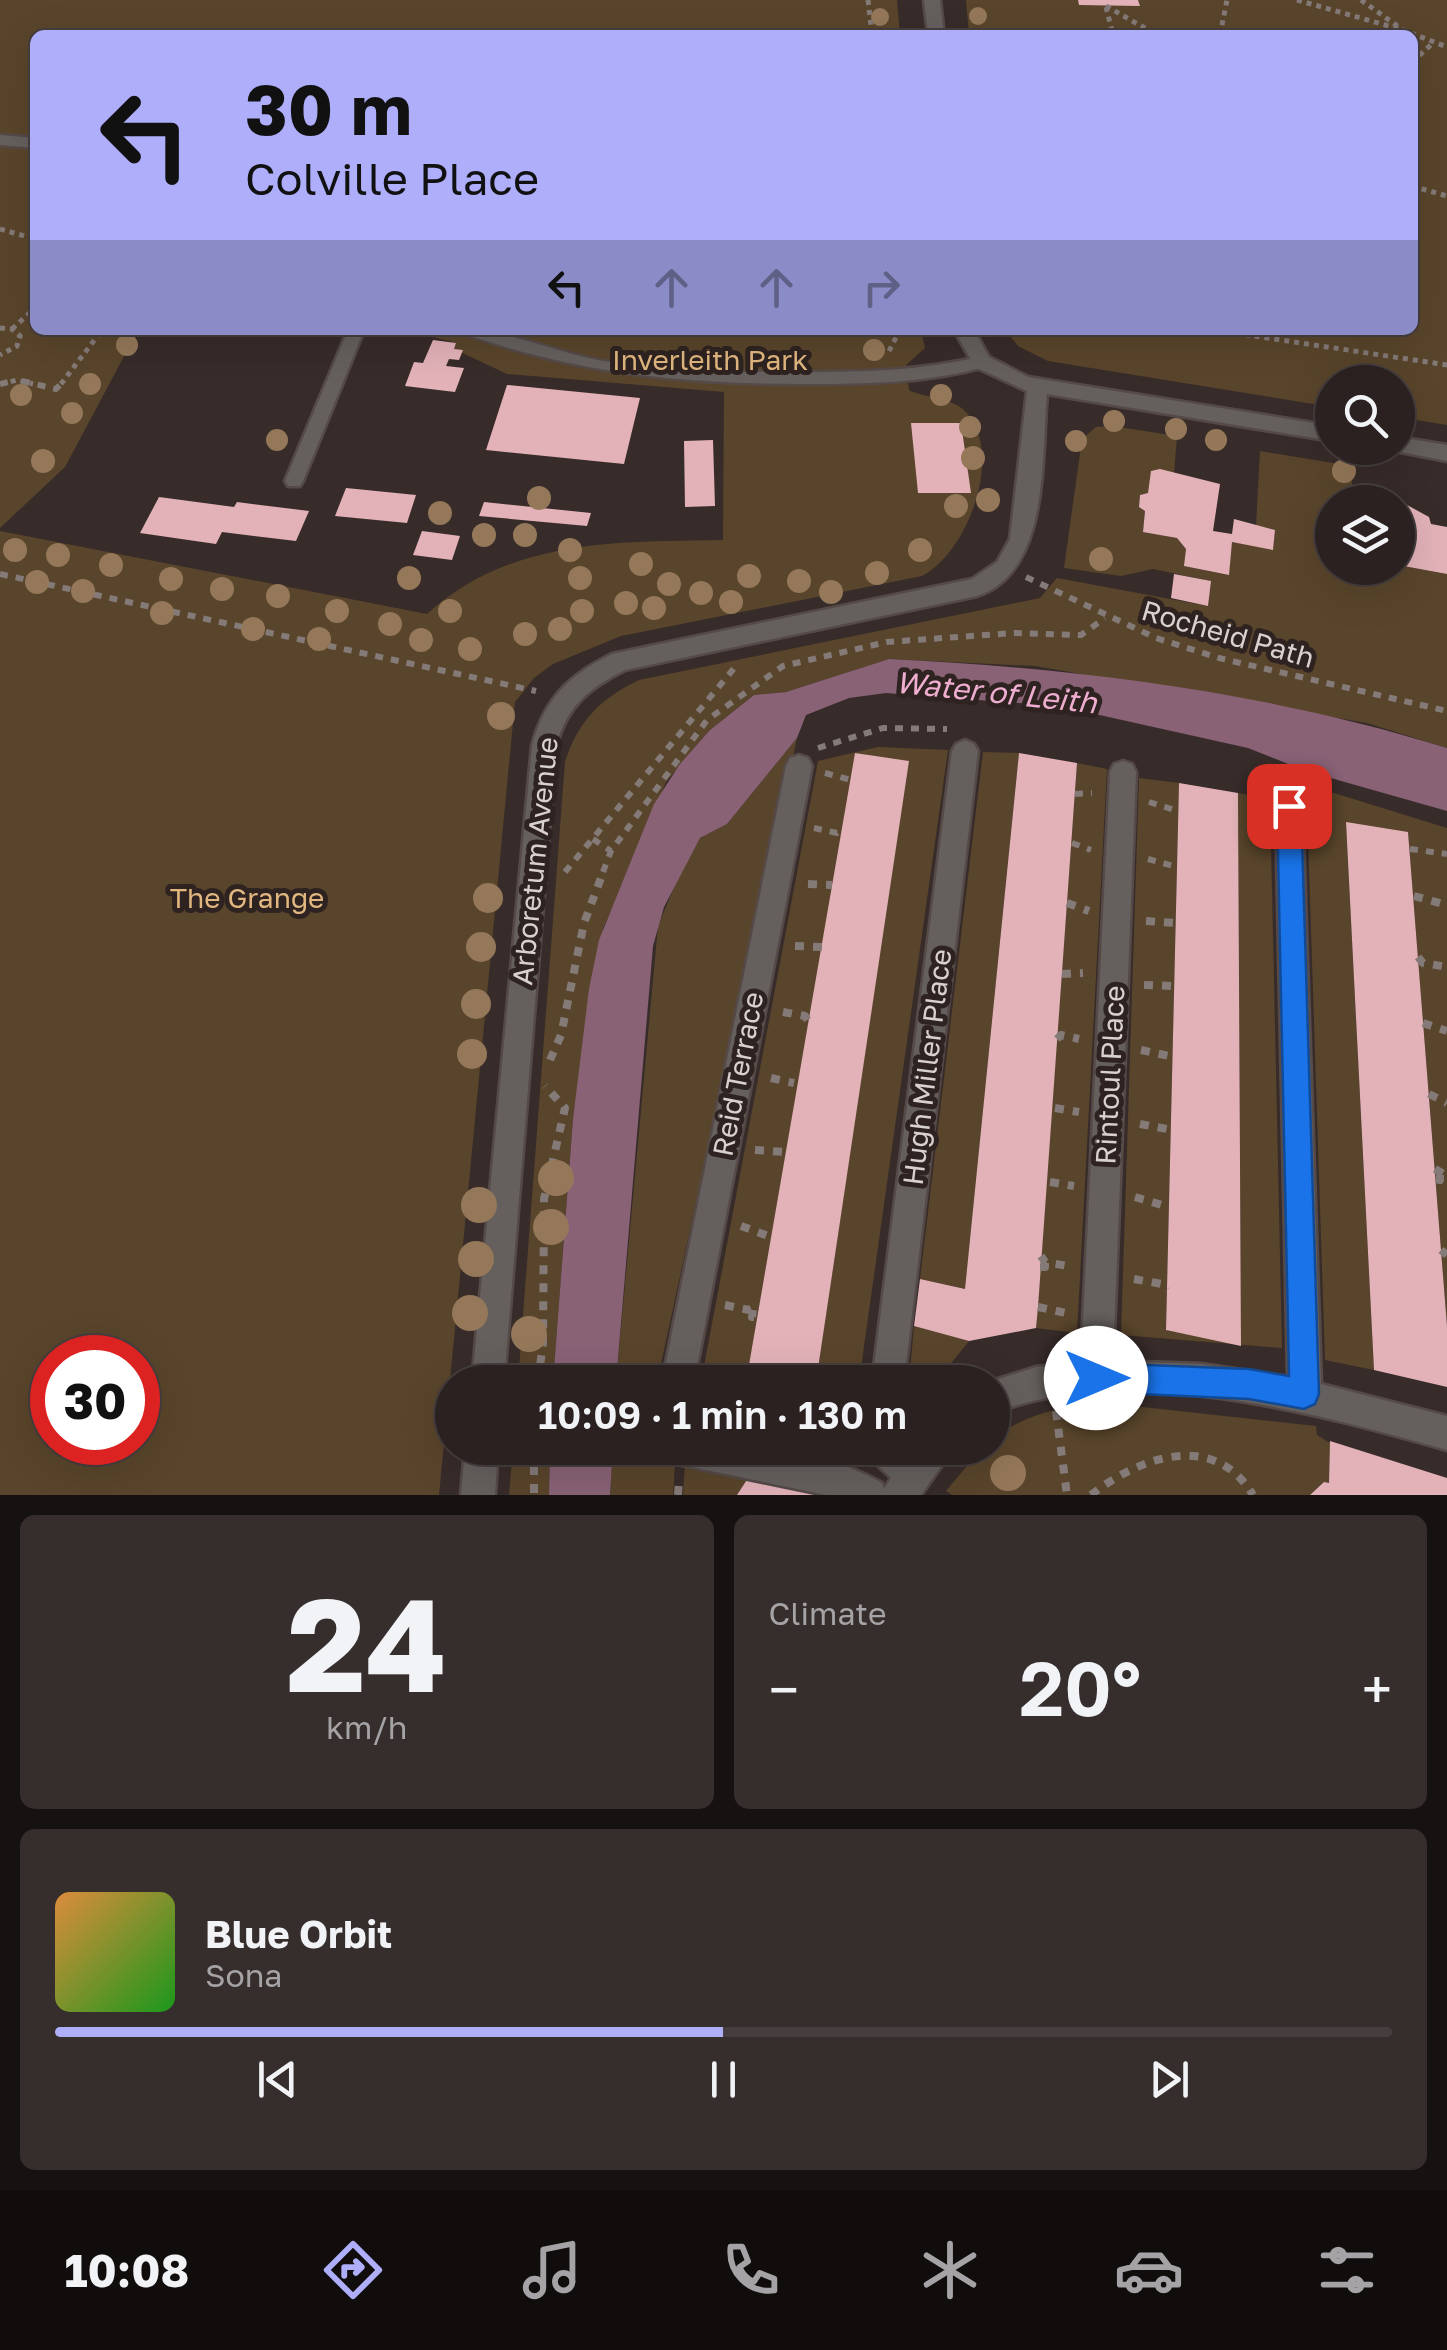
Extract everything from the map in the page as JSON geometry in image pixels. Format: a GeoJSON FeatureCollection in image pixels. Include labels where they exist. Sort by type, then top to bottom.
{"type":"FeatureCollection","features":[{"type":"Feature","properties":{"kind":"street"},"geometry":{"type":"LineString","coordinates":[[932,0],[935,30]]}},
{"type":"Feature","properties":{"kind":"street"},"geometry":{"type":"LineString","coordinates":[[0,140],[30,143]]}},
{"type":"Feature","properties":{"kind":"street"},"geometry":{"type":"LineString","coordinates":[[967,335],[982,362],[1008,379],[1315,431]]}},
{"type":"Feature","properties":{"kind":"street"},"geometry":{"type":"LineString","coordinates":[[1008,567],[1023,530],[1038,386]]}},
{"type":"Feature","properties":{"kind":"street"},"geometry":{"type":"LineString","coordinates":[[1415,448],[1447,453]]}},
{"type":"Feature","properties":{"kind":"street","name":"Arboretum Avenue"},"geometry":{"type":"LineString","coordinates":[[489,1365],[544,746],[552,720],[565,698],[586,678],[620,661],[977,587],[1008,567]]}},
{"type":"Feature","properties":{"kind":"street","name":"Hugh Miller Place"},"geometry":{"type":"LineString","coordinates":[[890,1365],[965,751]]}},
{"type":"Feature","properties":{"kind":"street","name":"Reid Terrace"},"geometry":{"type":"LineString","coordinates":[[681,1365],[799,766]]}},
{"type":"Feature","properties":{"kind":"street","name":"Rintoul Place"},"geometry":{"type":"LineString","coordinates":[[1096,1378],[1123,772]]}},
{"type":"Feature","properties":{"kind":"street"},"geometry":{"type":"LineString","coordinates":[[1289,806],[1304,1394]]}},
{"type":"Feature","properties":{"kind":"street"},"geometry":{"type":"LineString","coordinates":[[1010,1393],[1053,1380],[1096,1378],[1249,1384],[1304,1394],[1447,1433]]}},
{"type":"Feature","properties":{"kind":"street"},"geometry":{"type":"LineString","coordinates":[[478,1495],[481,1465]]}},
{"type":"Feature","properties":{"kind":"street"},"geometry":{"type":"LineString","coordinates":[[763,1465],[849,1483],[870,1495]]}},
{"type":"Feature","properties":{"kind":"street"},"geometry":{"type":"LineString","coordinates":[[906,1486],[923,1465]]}},
{"type":"Feature","properties":{"kind":"lane"},"geometry":{"type":"LineString","coordinates":[[294,480],[354,335]]}},
{"type":"Feature","properties":{"kind":"lane"},"geometry":{"type":"LineString","coordinates":[[487,335],[567,362],[671,375],[908,377],[982,362]]}},
{"type":"Feature","properties":{"kind":"path"},"geometry":{"type":"LineString","coordinates":[[868,0],[871,30]]}},
{"type":"Feature","properties":{"kind":"path"},"geometry":{"type":"LineString","coordinates":[[1221,30],[1227,0]]}},
{"type":"Feature","properties":{"kind":"path"},"geometry":{"type":"LineString","coordinates":[[1297,0],[1403,30]]}},
{"type":"Feature","properties":{"kind":"path"},"geometry":{"type":"LineString","coordinates":[[1313,0],[1318,7]]}},
{"type":"Feature","properties":{"kind":"path"},"geometry":{"type":"LineString","coordinates":[[1361,0],[1403,30]]}},
{"type":"Feature","properties":{"kind":"path"},"geometry":{"type":"LineString","coordinates":[[1112,30],[1106,6],[1148,30]]}},
{"type":"Feature","properties":{"kind":"path"},"geometry":{"type":"LineString","coordinates":[[1418,36],[1447,47]]}},
{"type":"Feature","properties":{"kind":"path"},"geometry":{"type":"LineString","coordinates":[[1418,57],[1433,43]]}},
{"type":"Feature","properties":{"kind":"path"},"geometry":{"type":"LineString","coordinates":[[1418,188],[1447,196]]}},
{"type":"Feature","properties":{"kind":"path"},"geometry":{"type":"LineString","coordinates":[[0,229],[30,238]]}},
{"type":"Feature","properties":{"kind":"path"},"geometry":{"type":"LineString","coordinates":[[0,328],[12,329],[30,313]]}},
{"type":"Feature","properties":{"kind":"path"},"geometry":{"type":"LineString","coordinates":[[0,355],[20,341],[12,329]]}},
{"type":"Feature","properties":{"kind":"path"},"geometry":{"type":"LineString","coordinates":[[0,384],[26,381],[42,390],[56,389],[80,366],[99,335]]}},
{"type":"Feature","properties":{"kind":"path"},"geometry":{"type":"LineString","coordinates":[[1247,335],[1447,366]]}},
{"type":"Feature","properties":{"kind":"path","name":"Rocheid Path"},"geometry":{"type":"LineString","coordinates":[[1008,567],[1106,618],[1219,658],[1447,711]]}},
{"type":"Feature","properties":{"kind":"path"},"geometry":{"type":"LineString","coordinates":[[0,574],[565,698]]}},
{"type":"Feature","properties":{"kind":"path"},"geometry":{"type":"LineString","coordinates":[[540,1365],[544,1198],[566,1108],[545,1089],[544,1081],[561,1035],[584,923],[612,851],[706,720],[782,666],[887,642],[1014,633],[1080,635],[1106,618]]}},
{"type":"Feature","properties":{"kind":"path"},"geometry":{"type":"LineString","coordinates":[[526,920],[766,631]]}},
{"type":"Feature","properties":{"kind":"path"},"geometry":{"type":"LineString","coordinates":[[799,766],[815,750],[834,740],[882,728],[969,732],[965,751]]}},
{"type":"Feature","properties":{"kind":"path"},"geometry":{"type":"LineString","coordinates":[[593,839],[612,851]]}},
{"type":"Feature","properties":{"kind":"path"},"geometry":{"type":"LineString","coordinates":[[1410,849],[1447,854]]}},
{"type":"Feature","properties":{"kind":"path"},"geometry":{"type":"LineString","coordinates":[[1415,900],[1447,905]]}},
{"type":"Feature","properties":{"kind":"path"},"geometry":{"type":"LineString","coordinates":[[1420,962],[1447,966]]}},
{"type":"Feature","properties":{"kind":"path"},"geometry":{"type":"LineString","coordinates":[[1425,1028],[1447,1031]]}},
{"type":"Feature","properties":{"kind":"path"},"geometry":{"type":"LineString","coordinates":[[1130,1048],[1171,1057]]}},
{"type":"Feature","properties":{"kind":"path"},"geometry":{"type":"LineString","coordinates":[[1431,1099],[1447,1103]]}},
{"type":"Feature","properties":{"kind":"path"},"geometry":{"type":"LineString","coordinates":[[1128,1121],[1170,1129]]}},
{"type":"Feature","properties":{"kind":"path"},"geometry":{"type":"LineString","coordinates":[[745,1148],[784,1156]]}},
{"type":"Feature","properties":{"kind":"path"},"geometry":{"type":"LineString","coordinates":[[1125,1196],[1168,1203]]}},
{"type":"Feature","properties":{"kind":"path"},"geometry":{"type":"LineString","coordinates":[[731,1224],[770,1232]]}},
{"type":"Feature","properties":{"kind":"path"},"geometry":{"type":"LineString","coordinates":[[1123,1276],[1166,1285]]}},
{"type":"Feature","properties":{"kind":"path"},"geometry":{"type":"LineString","coordinates":[[716,1303],[756,1311]]}},
{"type":"Feature","properties":{"kind":"path"},"geometry":{"type":"LineString","coordinates":[[1038,1307],[1064,1313]]}},
{"type":"Feature","properties":{"kind":"path"},"geometry":{"type":"LineString","coordinates":[[1053,1380],[1067,1495]]}},
{"type":"Feature","properties":{"kind":"path"},"geometry":{"type":"LineString","coordinates":[[1090,1495],[1133,1466],[1188,1455],[1230,1466],[1254,1495]]}},
{"type":"Feature","properties":{"kind":"path"},"geometry":{"type":"LineString","coordinates":[[534,1465],[534,1495]]}},
{"type":"Feature","properties":{"kind":"green space"},"geometry":{"type":"Polygon","coordinates":[[[0,0],[897,0],[900,30],[30,30],[30,335],[135,335],[65,467],[0,528],[0,0]]]}},
{"type":"Feature","properties":{"kind":"green space"},"geometry":{"type":"Polygon","coordinates":[[[966,0],[1447,0],[1447,425],[1415,420],[1415,365],[1315,365],[1315,404],[1048,361],[1018,346],[1009,335],[1418,335],[1418,30],[969,30],[966,0]]]}},
{"type":"Feature","properties":{"kind":"green space","name":"The Grange"},"geometry":{"type":"Polygon","coordinates":[[[426,335],[922,335],[925,348],[906,365],[909,390],[960,407],[977,430],[982,453],[976,502],[953,547],[922,576],[621,636],[553,664],[534,678],[515,702],[451,1365],[435,1365],[435,1465],[442,1465],[439,1495],[0,1495],[0,531],[427,614],[459,589],[530,558],[605,544],[723,540],[724,392],[507,374],[454,349],[456,343],[426,335]]]}},
{"type":"Feature","properties":{"kind":"green space"},"geometry":{"type":"Polygon","coordinates":[[[1096,427],[1177,436],[1174,474],[1156,471],[1148,493],[1140,495],[1139,507],[1145,511],[1143,531],[1177,538],[1186,549],[1185,566],[1228,575],[1232,542],[1273,549],[1275,530],[1256,526],[1260,451],[1315,460],[1315,465],[1352,466],[1352,485],[1315,485],[1315,585],[1415,585],[1415,568],[1447,574],[1447,748],[1367,723],[1035,666],[889,659],[786,692],[754,695],[710,730],[666,782],[603,929],[573,1119],[554,1365],[519,1365],[565,762],[577,734],[602,703],[639,680],[1040,598],[1057,578],[1208,606],[1210,581],[1153,569],[1121,576],[1064,568],[1082,439],[1096,427]]]}},
{"type":"Feature","properties":{"kind":"green space"},"geometry":{"type":"Polygon","coordinates":[[[797,738],[661,1365],[618,1365],[658,926],[685,861],[700,838],[727,824],[797,738]]]}},
{"type":"Feature","properties":{"kind":"green space"},"geometry":{"type":"Polygon","coordinates":[[[878,747],[948,750],[861,1365],[819,1365],[908,762],[856,753],[749,1365],[704,1365],[818,761],[878,747]]]}},
{"type":"Feature","properties":{"kind":"green space"},"geometry":{"type":"Polygon","coordinates":[[[983,752],[1019,753],[965,1289],[920,1279],[983,752]]]}},
{"type":"Feature","properties":{"kind":"green space"},"geometry":{"type":"Polygon","coordinates":[[[1077,763],[1107,769],[1077,1333],[1036,1328],[1077,763]]]}},
{"type":"Feature","properties":{"kind":"green space"},"geometry":{"type":"Polygon","coordinates":[[[1139,778],[1179,783],[1166,1330],[1238,1344],[1121,1335],[1139,778]]]}},
{"type":"Feature","properties":{"kind":"green space"},"geometry":{"type":"Polygon","coordinates":[[[1292,787],[1334,793],[1447,828],[1447,1326],[1408,833],[1346,823],[1374,1370],[1325,1360],[1307,806],[1291,802],[1292,787]]]}},
{"type":"Feature","properties":{"kind":"green space"},"geometry":{"type":"Polygon","coordinates":[[[1238,793],[1270,799],[1282,1348],[1241,1345],[1238,793]]]}},
{"type":"Feature","properties":{"kind":"green space"},"geometry":{"type":"Polygon","coordinates":[[[914,1326],[969,1341],[950,1365],[911,1365],[914,1326]]]}},
{"type":"Feature","properties":{"kind":"green space"},"geometry":{"type":"Polygon","coordinates":[[[1106,1403],[1316,1426],[1317,1435],[1330,1443],[1329,1483],[1324,1482],[1310,1495],[952,1495],[946,1491],[968,1465],[1010,1465],[1010,1427],[1061,1409],[1106,1403]]]}},
{"type":"Feature","properties":{"kind":"green space"},"geometry":{"type":"Polygon","coordinates":[[[512,1465],[550,1465],[549,1495],[509,1495],[512,1465]]]}},
{"type":"Feature","properties":{"kind":"green space"},"geometry":{"type":"Polygon","coordinates":[[[612,1465],[675,1465],[673,1495],[610,1495],[612,1465]]]}},
{"type":"Feature","properties":{"kind":"green space"},"geometry":{"type":"Polygon","coordinates":[[[685,1465],[748,1478],[737,1495],[683,1495],[685,1465]]]}},
{"type":"Feature","properties":{"kind":"water","name":"Water of Leith"},"geometry":{"type":"Polygon","coordinates":[[[889,659],[1101,676],[1241,698],[1379,728],[1447,748],[1447,811],[1306,771],[1248,748],[1059,706],[886,693],[849,698],[806,715],[797,738],[727,824],[700,838],[664,907],[653,946],[617,1365],[554,1365],[573,1119],[599,940],[654,804],[680,764],[710,730],[754,695],[786,692],[889,659]]]}},
{"type":"Feature","properties":{"kind":"water"},"geometry":{"type":"Polygon","coordinates":[[[550,1465],[612,1465],[610,1495],[549,1495],[550,1465]]]}},
{"type":"Feature","properties":{"kind":"building"},"geometry":{"type":"Polygon","coordinates":[[[1078,0],[1138,0],[1140,6],[1079,5],[1078,0]]]}},
{"type":"Feature","properties":{"kind":"building"},"geometry":{"type":"Polygon","coordinates":[[[433,340],[456,343],[454,349],[463,350],[459,360],[449,359],[446,366],[464,368],[455,392],[405,386],[414,362],[423,363],[433,340]]]}},
{"type":"Feature","properties":{"kind":"building"},"geometry":{"type":"Polygon","coordinates":[[[507,385],[640,398],[624,464],[486,450],[507,385]]]}},
{"type":"Feature","properties":{"kind":"building"},"geometry":{"type":"Polygon","coordinates":[[[911,423],[961,423],[971,493],[918,493],[911,423]]]}},
{"type":"Feature","properties":{"kind":"building"},"geometry":{"type":"Polygon","coordinates":[[[713,440],[715,506],[685,507],[684,441],[713,440]]]}},
{"type":"Feature","properties":{"kind":"building"},"geometry":{"type":"Polygon","coordinates":[[[1160,469],[1220,484],[1213,531],[1232,534],[1234,519],[1275,530],[1273,550],[1232,542],[1229,575],[1184,566],[1186,549],[1177,538],[1143,532],[1145,511],[1139,507],[1140,495],[1148,493],[1151,471],[1160,469]]]}},
{"type":"Feature","properties":{"kind":"building"},"geometry":{"type":"Polygon","coordinates":[[[346,488],[416,495],[407,523],[335,516],[346,488]]]}},
{"type":"Feature","properties":{"kind":"building"},"geometry":{"type":"Polygon","coordinates":[[[159,497],[309,511],[296,541],[222,532],[216,544],[140,533],[159,497]]]}},
{"type":"Feature","properties":{"kind":"building"},"geometry":{"type":"Polygon","coordinates":[[[484,502],[591,513],[587,526],[479,516],[484,502]]]}},
{"type":"Feature","properties":{"kind":"building"},"geometry":{"type":"Polygon","coordinates":[[[1415,509],[1429,517],[1431,524],[1447,527],[1447,574],[1415,568],[1415,509]]]}},
{"type":"Feature","properties":{"kind":"building"},"geometry":{"type":"Polygon","coordinates":[[[422,531],[460,536],[452,560],[413,555],[422,531]]]}},
{"type":"Feature","properties":{"kind":"building"},"geometry":{"type":"Polygon","coordinates":[[[1174,574],[1211,581],[1208,606],[1171,598],[1174,574]]]}},
{"type":"Feature","properties":{"kind":"building"},"geometry":{"type":"Polygon","coordinates":[[[855,753],[909,761],[819,1365],[749,1365],[855,753]]]}},
{"type":"Feature","properties":{"kind":"building"},"geometry":{"type":"Polygon","coordinates":[[[1019,753],[1077,763],[1038,1307],[1036,1328],[969,1341],[914,1326],[920,1279],[965,1289],[1019,753]]]}},
{"type":"Feature","properties":{"kind":"building"},"geometry":{"type":"Polygon","coordinates":[[[1179,783],[1238,793],[1241,1346],[1166,1330],[1179,783]]]}},
{"type":"Feature","properties":{"kind":"building"},"geometry":{"type":"Polygon","coordinates":[[[1346,822],[1408,832],[1447,1326],[1447,1387],[1374,1370],[1346,822]]]}},
{"type":"Feature","properties":{"kind":"building"},"geometry":{"type":"Polygon","coordinates":[[[1330,1441],[1447,1478],[1447,1495],[1310,1495],[1324,1482],[1329,1483],[1330,1441]]]}},
{"type":"Feature","properties":{"kind":"building"},"geometry":{"type":"Polygon","coordinates":[[[748,1478],[826,1494],[826,1495],[737,1495],[748,1478]]]}},
{"type":"Feature","properties":{"kind":"route"},"geometry":{"type":"LineString","coordinates":[[1096,1378],[1249,1384],[1304,1394],[1289,806]]}},
{"type":"Feature","properties":{"kind":"park label","name":"Inverleith Park"},"geometry":{"type":"Point","coordinates":[710,360]}}]}
